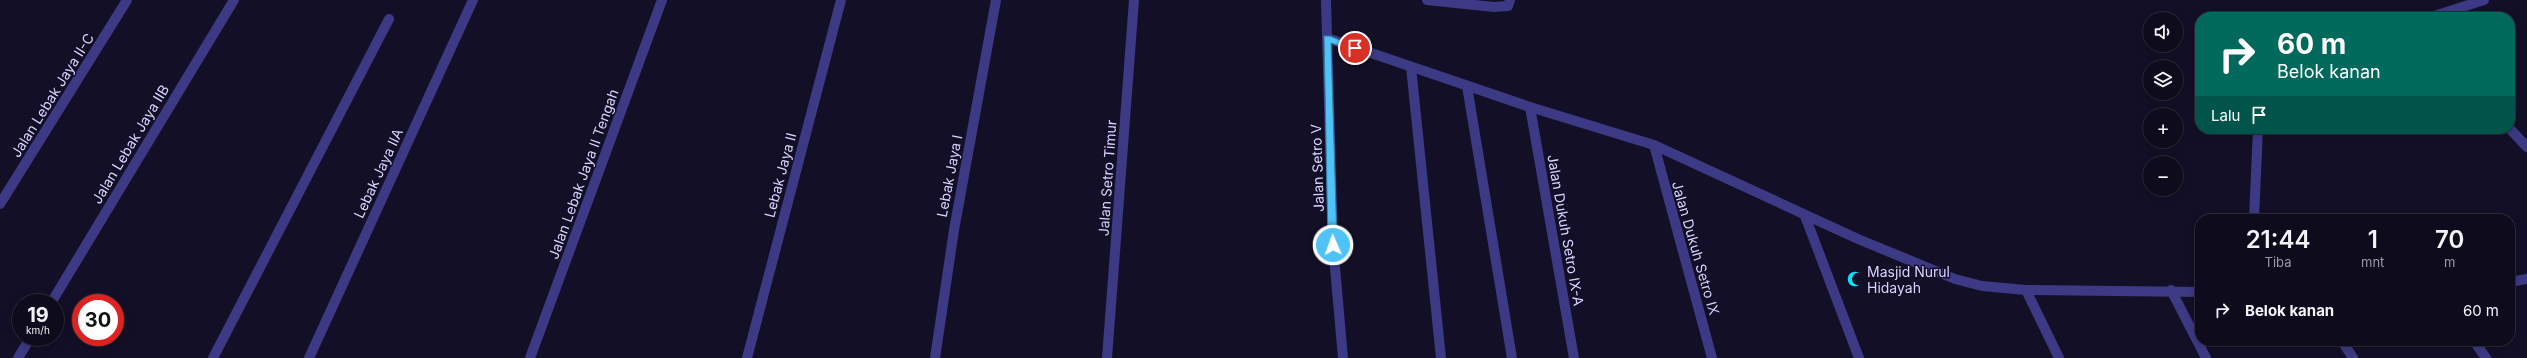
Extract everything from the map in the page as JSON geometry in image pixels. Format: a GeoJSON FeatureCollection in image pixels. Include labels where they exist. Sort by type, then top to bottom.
{"type":"FeatureCollection","features":[{"type":"Feature","properties":{"kind":"street","name":"Jalan Lebak Jaya II-C"},"geometry":{"type":"LineString","coordinates":[[0,204],[127,0]]}},
{"type":"Feature","properties":{"kind":"street","name":"Jalan Lebak Jaya IIB"},"geometry":{"type":"LineString","coordinates":[[56,294],[234,0]]}},
{"type":"Feature","properties":{"kind":"street","name":"Lebak Jaya IIA"},"geometry":{"type":"LineString","coordinates":[[309,358],[473,0]]}},
{"type":"Feature","properties":{"kind":"street","name":"Jalan Lebak Jaya II Tengah"},"geometry":{"type":"LineString","coordinates":[[530,358],[662,0]]}},
{"type":"Feature","properties":{"kind":"street","name":"Lebak Jaya II"},"geometry":{"type":"LineString","coordinates":[[747,358],[841,0]]}},
{"type":"Feature","properties":{"kind":"street","name":"Lebak Jaya I"},"geometry":{"type":"LineString","coordinates":[[935,358],[954,230],[996,0]]}},
{"type":"Feature","properties":{"kind":"street","name":"Jalan Setro Timur"},"geometry":{"type":"LineString","coordinates":[[1107,358],[1134,0]]}},
{"type":"Feature","properties":{"kind":"street","name":"Jalan Setro V"},"geometry":{"type":"LineString","coordinates":[[1326,0],[1333,245],[1343,358]]}},
{"type":"Feature","properties":{"kind":"street"},"geometry":{"type":"LineString","coordinates":[[1427,0],[1494,7],[1508,6],[1510,0]]}},
{"type":"Feature","properties":{"kind":"street"},"geometry":{"type":"LineString","coordinates":[[2447,12],[2483,0]]}},
{"type":"Feature","properties":{"kind":"street"},"geometry":{"type":"LineString","coordinates":[[212,358],[389,19]]}},
{"type":"Feature","properties":{"kind":"street"},"geometry":{"type":"LineString","coordinates":[[1327,38],[1530,107],[1654,146],[1805,216],[1955,279],[1982,286],[2026,290],[2171,290],[2195,292]]}},
{"type":"Feature","properties":{"kind":"street"},"geometry":{"type":"LineString","coordinates":[[1411,67],[1441,358]]}},
{"type":"Feature","properties":{"kind":"street"},"geometry":{"type":"LineString","coordinates":[[1468,86],[1512,358]]}},
{"type":"Feature","properties":{"kind":"street","name":"Jalan Dukuh Setro IX-A"},"geometry":{"type":"LineString","coordinates":[[1530,107],[1574,358]]}},
{"type":"Feature","properties":{"kind":"street"},"geometry":{"type":"LineString","coordinates":[[2254,214],[2258,134]]}},
{"type":"Feature","properties":{"kind":"street"},"geometry":{"type":"LineString","coordinates":[[2515,134],[2527,147]]}},
{"type":"Feature","properties":{"kind":"street","name":"Jalan Dukuh Setro IX"},"geometry":{"type":"LineString","coordinates":[[1654,146],[1663,184],[1712,358]]}},
{"type":"Feature","properties":{"kind":"street"},"geometry":{"type":"LineString","coordinates":[[1805,216],[1860,358]]}},
{"type":"Feature","properties":{"kind":"street"},"geometry":{"type":"LineString","coordinates":[[2515,281],[2527,279]]}},
{"type":"Feature","properties":{"kind":"street"},"geometry":{"type":"LineString","coordinates":[[2026,290],[2059,358]]}},
{"type":"Feature","properties":{"kind":"street"},"geometry":{"type":"LineString","coordinates":[[2171,290],[2195,337]]}},
{"type":"Feature","properties":{"kind":"street"},"geometry":{"type":"LineString","coordinates":[[18,358],[25,346]]}},
{"type":"Feature","properties":{"kind":"street"},"geometry":{"type":"LineString","coordinates":[[2200,346],[2206,358]]}},
{"type":"Feature","properties":{"kind":"street"},"geometry":{"type":"LineString","coordinates":[[2345,346],[2353,358]]}},
{"type":"Feature","properties":{"kind":"street"},"geometry":{"type":"LineString","coordinates":[[2478,346],[2486,358]]}},
{"type":"Feature","properties":{"kind":"place","name":"Masjid Nurul Hidayah"},"geometry":{"type":"Point","coordinates":[1855,279]}},
{"type":"Feature","properties":{"kind":"route"},"geometry":{"type":"LineString","coordinates":[[1333,245],[1327,38],[1355,48]]}}]}
